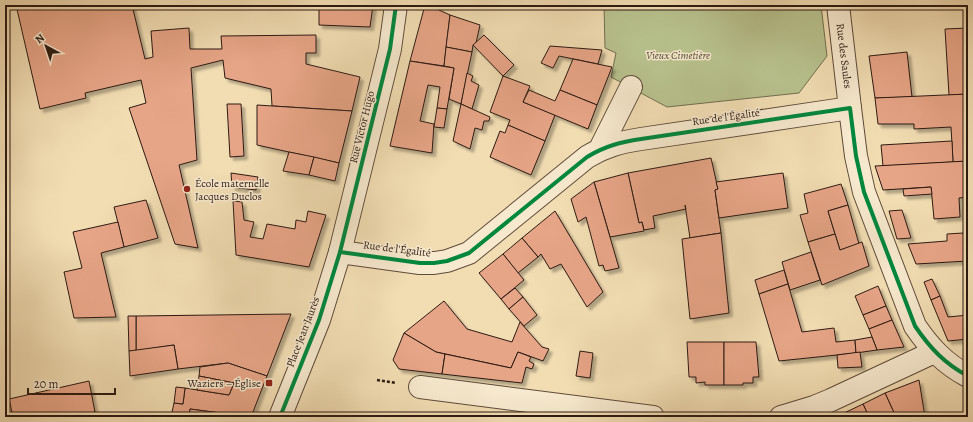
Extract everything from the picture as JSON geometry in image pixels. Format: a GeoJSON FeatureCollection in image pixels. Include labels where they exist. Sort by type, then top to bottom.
{"type":"FeatureCollection","features":[{"type":"Feature","properties":{"kind":"street","name":"Rue Victor Hugo"},"geometry":{"type":"LineString","coordinates":[[340,252],[390,49],[396,5]]}},
{"type":"Feature","properties":{"kind":"street","name":"Rue des Saules"},"geometry":{"type":"LineString","coordinates":[[838,5],[850,108]]}},
{"type":"Feature","properties":{"kind":"street"},"geometry":{"type":"LineString","coordinates":[[600,149],[631,87]]}},
{"type":"Feature","properties":{"kind":"street","name":"Rue de l'Égalité"},"geometry":{"type":"LineString","coordinates":[[340,252],[434,263],[459,258],[469,253],[587,157],[600,149],[624,142],[850,108]]}},
{"type":"Feature","properties":{"kind":"street"},"geometry":{"type":"LineString","coordinates":[[850,108],[859,175],[868,203],[915,326],[934,352],[944,361],[968,376]]}},
{"type":"Feature","properties":{"kind":"street","name":"Place Jean Jaurès"},"geometry":{"type":"LineString","coordinates":[[280,417],[319,320],[340,252]]}},
{"type":"Feature","properties":{"kind":"street"},"geometry":{"type":"LineString","coordinates":[[781,417],[831,400],[934,352]]}},
{"type":"Feature","properties":{"kind":"street"},"geometry":{"type":"LineString","coordinates":[[420,387],[653,417]]}},
{"type":"Feature","properties":{"kind":"green space","name":"Vieux Cimetière"},"geometry":{"type":"Polygon","coordinates":[[[604,5],[821,5],[827,56],[799,93],[667,107],[611,77],[616,53],[605,48],[604,5]]]}},
{"type":"Feature","properties":{"kind":"building"},"geometry":{"type":"Polygon","coordinates":[[[16,5],[132,5],[145,59],[153,57],[151,31],[189,28],[190,49],[222,49],[221,36],[316,35],[316,53],[306,53],[306,64],[360,77],[352,111],[272,106],[271,89],[225,78],[223,60],[191,68],[197,160],[179,165],[198,248],[175,244],[129,108],[146,103],[141,80],[85,93],[86,98],[40,109],[16,5]]]}},
{"type":"Feature","properties":{"kind":"building"},"geometry":{"type":"Polygon","coordinates":[[[319,5],[373,5],[370,27],[319,25],[319,5]]]}},
{"type":"Feature","properties":{"kind":"building"},"geometry":{"type":"Polygon","coordinates":[[[425,5],[450,15],[444,66],[410,61],[425,5]]]}},
{"type":"Feature","properties":{"kind":"building"},"geometry":{"type":"Polygon","coordinates":[[[450,15],[480,25],[476,43],[473,45],[472,52],[446,47],[450,15]]]}},
{"type":"Feature","properties":{"kind":"building"},"geometry":{"type":"Polygon","coordinates":[[[968,28],[968,94],[949,95],[945,29],[968,28]]]}},
{"type":"Feature","properties":{"kind":"building"},"geometry":{"type":"Polygon","coordinates":[[[484,35],[514,65],[503,76],[473,45],[484,35]]]}},
{"type":"Feature","properties":{"kind":"building"},"geometry":{"type":"Polygon","coordinates":[[[550,46],[602,50],[598,64],[559,56],[553,68],[541,63],[550,46]]]}},
{"type":"Feature","properties":{"kind":"building"},"geometry":{"type":"Polygon","coordinates":[[[446,47],[472,52],[461,104],[449,99],[454,68],[444,66],[446,47]]]}},
{"type":"Feature","properties":{"kind":"building"},"geometry":{"type":"Polygon","coordinates":[[[907,52],[912,97],[875,98],[869,56],[907,52]]]}},
{"type":"Feature","properties":{"kind":"building"},"geometry":{"type":"Polygon","coordinates":[[[573,59],[612,67],[597,105],[560,90],[573,59]]]}},
{"type":"Feature","properties":{"kind":"building"},"geometry":{"type":"Polygon","coordinates":[[[410,61],[454,68],[447,109],[437,108],[440,87],[428,85],[420,121],[434,124],[432,153],[390,146],[410,61]]]}},
{"type":"Feature","properties":{"kind":"building"},"geometry":{"type":"Polygon","coordinates":[[[467,73],[473,76],[471,81],[479,85],[472,109],[461,104],[467,73]]]}},
{"type":"Feature","properties":{"kind":"building"},"geometry":{"type":"Polygon","coordinates":[[[503,76],[530,86],[523,102],[555,115],[545,141],[508,125],[510,120],[490,112],[503,76]]]}},
{"type":"Feature","properties":{"kind":"building"},"geometry":{"type":"Polygon","coordinates":[[[529,90],[555,101],[560,90],[597,105],[588,129],[523,102],[529,90]]]}},
{"type":"Feature","properties":{"kind":"building"},"geometry":{"type":"Polygon","coordinates":[[[968,94],[968,161],[953,162],[951,127],[914,129],[914,124],[878,124],[875,98],[968,94]]]}},
{"type":"Feature","properties":{"kind":"building"},"geometry":{"type":"Polygon","coordinates":[[[227,104],[241,104],[244,156],[230,157],[227,104]]]}},
{"type":"Feature","properties":{"kind":"building"},"geometry":{"type":"Polygon","coordinates":[[[461,104],[490,117],[489,121],[484,121],[482,130],[475,128],[470,149],[453,141],[461,104]]]}},
{"type":"Feature","properties":{"kind":"building"},"geometry":{"type":"Polygon","coordinates":[[[257,105],[352,111],[339,163],[257,145],[257,105]]]}},
{"type":"Feature","properties":{"kind":"building"},"geometry":{"type":"Polygon","coordinates":[[[437,108],[447,109],[444,128],[434,127],[437,108]]]}},
{"type":"Feature","properties":{"kind":"building"},"geometry":{"type":"Polygon","coordinates":[[[508,125],[545,141],[531,175],[490,157],[500,131],[505,133],[508,125]]]}},
{"type":"Feature","properties":{"kind":"building"},"geometry":{"type":"Polygon","coordinates":[[[952,141],[953,162],[883,166],[881,145],[952,141]]]}},
{"type":"Feature","properties":{"kind":"building"},"geometry":{"type":"Polygon","coordinates":[[[289,152],[314,157],[309,175],[283,171],[289,152]]]}},
{"type":"Feature","properties":{"kind":"building"},"geometry":{"type":"Polygon","coordinates":[[[314,157],[339,163],[335,181],[309,175],[314,157]]]}},
{"type":"Feature","properties":{"kind":"building"},"geometry":{"type":"Polygon","coordinates":[[[711,158],[718,189],[715,190],[721,233],[690,238],[686,209],[653,216],[655,228],[644,230],[642,222],[639,223],[628,173],[711,158]]]}},
{"type":"Feature","properties":{"kind":"building"},"geometry":{"type":"Polygon","coordinates":[[[967,161],[968,197],[959,198],[960,217],[934,219],[931,187],[883,190],[875,166],[967,161]]]}},
{"type":"Feature","properties":{"kind":"building"},"geometry":{"type":"Polygon","coordinates":[[[231,173],[258,177],[256,190],[232,187],[231,173]]]}},
{"type":"Feature","properties":{"kind":"building"},"geometry":{"type":"Polygon","coordinates":[[[628,173],[639,223],[642,222],[644,231],[610,237],[594,182],[628,173]]]}},
{"type":"Feature","properties":{"kind":"building"},"geometry":{"type":"Polygon","coordinates":[[[783,173],[788,208],[719,218],[715,190],[718,189],[716,182],[783,173]]]}},
{"type":"Feature","properties":{"kind":"building"},"geometry":{"type":"Polygon","coordinates":[[[594,182],[619,268],[605,271],[603,265],[599,266],[586,217],[578,222],[571,199],[594,182]]]}},
{"type":"Feature","properties":{"kind":"building"},"geometry":{"type":"Polygon","coordinates":[[[841,184],[848,205],[828,211],[835,234],[808,242],[800,215],[808,213],[804,194],[841,184]]]}},
{"type":"Feature","properties":{"kind":"building"},"geometry":{"type":"Polygon","coordinates":[[[931,187],[932,194],[904,196],[903,189],[931,187]]]}},
{"type":"Feature","properties":{"kind":"building"},"geometry":{"type":"Polygon","coordinates":[[[146,200],[158,238],[124,247],[114,207],[146,200]]]}},
{"type":"Feature","properties":{"kind":"building"},"geometry":{"type":"Polygon","coordinates":[[[233,201],[242,202],[244,220],[254,222],[250,237],[263,239],[267,224],[295,229],[296,220],[306,222],[308,211],[326,215],[309,267],[236,255],[233,201]]]}},
{"type":"Feature","properties":{"kind":"building"},"geometry":{"type":"Polygon","coordinates":[[[848,205],[859,244],[840,250],[828,211],[848,205]]]}},
{"type":"Feature","properties":{"kind":"building"},"geometry":{"type":"Polygon","coordinates":[[[902,210],[911,238],[897,239],[889,211],[902,210]]]}},
{"type":"Feature","properties":{"kind":"building"},"geometry":{"type":"Polygon","coordinates":[[[555,211],[603,292],[587,307],[561,264],[550,269],[541,254],[538,257],[522,238],[555,211]]]}},
{"type":"Feature","properties":{"kind":"building"},"geometry":{"type":"Polygon","coordinates":[[[118,222],[124,247],[101,253],[116,317],[74,318],[64,272],[82,268],[73,232],[118,222]]]}},
{"type":"Feature","properties":{"kind":"building"},"geometry":{"type":"Polygon","coordinates":[[[721,233],[729,313],[690,319],[682,239],[721,233]]]}},
{"type":"Feature","properties":{"kind":"building"},"geometry":{"type":"Polygon","coordinates":[[[963,233],[964,238],[968,238],[968,261],[916,264],[908,244],[947,241],[947,234],[963,233]]]}},
{"type":"Feature","properties":{"kind":"building"},"geometry":{"type":"Polygon","coordinates":[[[835,234],[840,250],[862,242],[869,266],[822,285],[808,242],[835,234]]]}},
{"type":"Feature","properties":{"kind":"building"},"geometry":{"type":"Polygon","coordinates":[[[522,238],[538,257],[518,273],[503,254],[522,238]]]}},
{"type":"Feature","properties":{"kind":"building"},"geometry":{"type":"Polygon","coordinates":[[[811,252],[820,280],[790,290],[782,262],[811,252]]]}},
{"type":"Feature","properties":{"kind":"building"},"geometry":{"type":"Polygon","coordinates":[[[503,254],[524,280],[501,299],[479,273],[503,254]]]}},
{"type":"Feature","properties":{"kind":"building"},"geometry":{"type":"Polygon","coordinates":[[[784,270],[788,284],[759,294],[755,280],[784,270]]]}},
{"type":"Feature","properties":{"kind":"building"},"geometry":{"type":"Polygon","coordinates":[[[932,279],[940,296],[931,300],[924,282],[932,279]]]}},
{"type":"Feature","properties":{"kind":"building"},"geometry":{"type":"Polygon","coordinates":[[[788,284],[802,332],[834,328],[836,342],[855,340],[856,353],[779,361],[759,294],[788,284]]]}},
{"type":"Feature","properties":{"kind":"building"},"geometry":{"type":"Polygon","coordinates":[[[878,286],[886,306],[863,315],[855,296],[878,286]]]}},
{"type":"Feature","properties":{"kind":"building"},"geometry":{"type":"Polygon","coordinates":[[[515,288],[523,297],[509,309],[501,299],[515,288]]]}},
{"type":"Feature","properties":{"kind":"building"},"geometry":{"type":"Polygon","coordinates":[[[940,296],[948,317],[968,315],[968,339],[948,341],[931,300],[940,296]]]}},
{"type":"Feature","properties":{"kind":"building"},"geometry":{"type":"Polygon","coordinates":[[[523,297],[537,315],[524,326],[509,309],[523,297]]]}},
{"type":"Feature","properties":{"kind":"building"},"geometry":{"type":"Polygon","coordinates":[[[444,301],[467,329],[512,342],[520,322],[542,347],[549,349],[543,361],[518,352],[511,368],[436,352],[404,333],[444,301]]]}},
{"type":"Feature","properties":{"kind":"building"},"geometry":{"type":"Polygon","coordinates":[[[886,306],[892,320],[869,329],[863,315],[886,306]]]}},
{"type":"Feature","properties":{"kind":"building"},"geometry":{"type":"Polygon","coordinates":[[[291,314],[267,376],[228,363],[178,369],[174,345],[136,351],[136,316],[291,314]]]}},
{"type":"Feature","properties":{"kind":"building"},"geometry":{"type":"Polygon","coordinates":[[[128,316],[136,316],[136,351],[129,351],[128,316]]]}},
{"type":"Feature","properties":{"kind":"building"},"geometry":{"type":"Polygon","coordinates":[[[892,320],[904,347],[877,350],[869,329],[892,320]]]}},
{"type":"Feature","properties":{"kind":"building"},"geometry":{"type":"Polygon","coordinates":[[[404,333],[436,352],[445,354],[442,374],[399,369],[393,360],[404,333]]]}},
{"type":"Feature","properties":{"kind":"building"},"geometry":{"type":"Polygon","coordinates":[[[872,337],[877,350],[856,353],[855,340],[872,337]]]}},
{"type":"Feature","properties":{"kind":"building"},"geometry":{"type":"Polygon","coordinates":[[[687,342],[724,342],[724,385],[705,385],[705,382],[696,383],[696,377],[689,377],[687,342]]]}},
{"type":"Feature","properties":{"kind":"building"},"geometry":{"type":"Polygon","coordinates":[[[724,342],[756,342],[759,377],[753,377],[753,383],[743,383],[743,385],[724,385],[724,342]]]}},
{"type":"Feature","properties":{"kind":"building"},"geometry":{"type":"Polygon","coordinates":[[[174,345],[178,369],[130,376],[129,351],[174,345]]]}},
{"type":"Feature","properties":{"kind":"building"},"geometry":{"type":"Polygon","coordinates":[[[580,351],[593,353],[590,378],[576,376],[580,351]]]}},
{"type":"Feature","properties":{"kind":"building"},"geometry":{"type":"Polygon","coordinates":[[[518,352],[531,357],[529,361],[534,364],[532,369],[526,367],[522,383],[442,374],[445,354],[511,368],[518,352]]]}},
{"type":"Feature","properties":{"kind":"building"},"geometry":{"type":"Polygon","coordinates":[[[860,352],[862,367],[838,368],[837,355],[860,352]]]}},
{"type":"Feature","properties":{"kind":"building"},"geometry":{"type":"Polygon","coordinates":[[[228,363],[267,376],[251,417],[190,409],[189,417],[171,417],[174,403],[183,404],[185,388],[229,395],[234,383],[199,376],[200,367],[228,363]]]}},
{"type":"Feature","properties":{"kind":"building"},"geometry":{"type":"Polygon","coordinates":[[[199,376],[234,383],[229,395],[197,390],[199,376]]]}},
{"type":"Feature","properties":{"kind":"building"},"geometry":{"type":"Polygon","coordinates":[[[919,380],[925,417],[896,417],[885,393],[919,380]]]}},
{"type":"Feature","properties":{"kind":"building"},"geometry":{"type":"Polygon","coordinates":[[[89,381],[95,412],[72,417],[13,417],[9,399],[89,381]]]}},
{"type":"Feature","properties":{"kind":"building"},"geometry":{"type":"Polygon","coordinates":[[[176,387],[185,388],[183,404],[174,403],[176,387]]]}},
{"type":"Feature","properties":{"kind":"building"},"geometry":{"type":"Polygon","coordinates":[[[885,393],[896,417],[869,417],[863,404],[885,393]]]}},
{"type":"Feature","properties":{"kind":"building"},"geometry":{"type":"Polygon","coordinates":[[[863,404],[869,417],[841,417],[840,415],[863,404]]]}},
{"type":"Feature","properties":{"kind":"building"},"geometry":{"type":"Polygon","coordinates":[[[190,409],[251,417],[189,417],[190,409]]]}},
{"type":"Feature","properties":{"kind":"building"},"geometry":{"type":"Polygon","coordinates":[[[95,412],[96,417],[72,417],[95,412]]]}},
{"type":"Feature","properties":{"kind":"building"},"geometry":{"type":"Polygon","coordinates":[[[386,413],[421,417],[385,417],[386,413]]]}},
{"type":"Feature","properties":{"kind":"cycle path"},"geometry":{"type":"LineString","coordinates":[[280,417],[319,320],[340,252],[390,49],[396,5]]}},
{"type":"Feature","properties":{"kind":"cycle path"},"geometry":{"type":"LineString","coordinates":[[340,252],[420,263],[447,261],[469,253],[587,157],[607,147],[641,139],[850,108],[856,156],[864,192],[915,326],[938,355],[968,376]]}},
{"type":"Feature","properties":{"kind":"place","name":"École maternelle Jacques Duclos"},"geometry":{"type":"Point","coordinates":[187,189]}},
{"type":"Feature","properties":{"kind":"place","name":"Waziers – Église"},"geometry":{"type":"Point","coordinates":[269,383]}}]}
